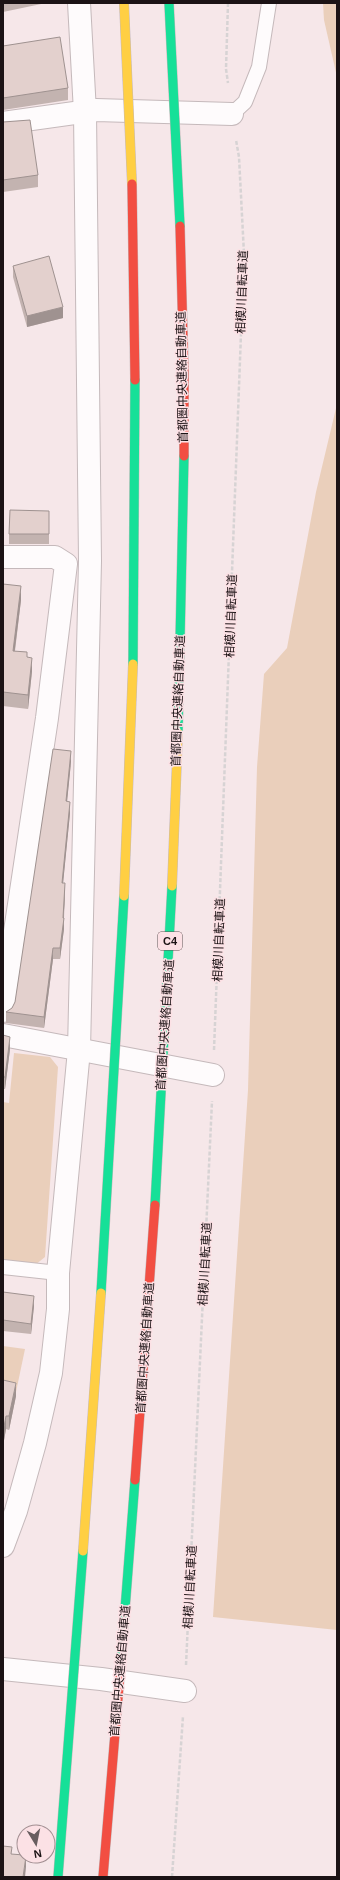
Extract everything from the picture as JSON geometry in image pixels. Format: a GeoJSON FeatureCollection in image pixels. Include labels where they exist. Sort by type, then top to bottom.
{"type":"FeatureCollection","features":[{"type":"Feature","properties":{"kind":"highway"},"geometry":{"type":"LineString","coordinates":[[58,1877],[98,1349],[122,935],[133,689],[136,431],[132,193],[124,3]]}},
{"type":"Feature","properties":{"kind":"highway","name":"首都圏中央連絡自動車道"},"geometry":{"type":"LineString","coordinates":[[103,1877],[145,1358],[170,939],[179,702],[184,424],[178,191],[169,3]]}},
{"type":"Feature","properties":{"kind":"street"},"geometry":{"type":"LineString","coordinates":[[3,1546],[20,1496],[51,1373],[58,1309],[58,1273],[79,1050],[90,561],[86,112],[79,3]]}},
{"type":"Feature","properties":{"kind":"street"},"geometry":{"type":"LineString","coordinates":[[3,123],[96,110],[232,114]]}},
{"type":"Feature","properties":{"kind":"street"},"geometry":{"type":"LineString","coordinates":[[3,556],[55,557],[66,564],[46,725],[3,1011]]}},
{"type":"Feature","properties":{"kind":"street"},"geometry":{"type":"LineString","coordinates":[[3,1035],[213,1075]]}},
{"type":"Feature","properties":{"kind":"street"},"geometry":{"type":"LineString","coordinates":[[3,1669],[102,1679],[185,1691]]}},
{"type":"Feature","properties":{"kind":"lane"},"geometry":{"type":"LineString","coordinates":[[232,114],[245,102],[259,67],[269,3]]}},
{"type":"Feature","properties":{"kind":"lane"},"geometry":{"type":"LineString","coordinates":[[3,1267],[58,1273]]}},
{"type":"Feature","properties":{"kind":"path","name":"相模川自転車道"},"geometry":{"type":"LineString","coordinates":[[172,1877],[185,1691],[213,1075],[244,254],[238,157],[226,69],[228,3]]}},
{"type":"Feature","properties":{"kind":"shaded area"},"geometry":{"type":"Polygon","coordinates":[[[323,3],[337,3],[337,77],[324,20],[323,3]]]}},
{"type":"Feature","properties":{"kind":"shaded area"},"geometry":{"type":"Polygon","coordinates":[[[337,404],[337,1630],[213,1617],[248,1090],[257,767],[264,674],[287,648],[316,492],[337,404]]]}},
{"type":"Feature","properties":{"kind":"shaded area"},"geometry":{"type":"Polygon","coordinates":[[[14,1053],[50,1057],[58,1067],[45,1257],[35,1265],[3,1261],[3,1102],[9,1103],[14,1053]]]}},
{"type":"Feature","properties":{"kind":"shaded area"},"geometry":{"type":"Polygon","coordinates":[[[3,1346],[25,1349],[16,1392],[3,1390],[3,1346]]]}},
{"type":"Feature","properties":{"kind":"building"},"geometry":{"type":"Polygon","coordinates":[[[60,37],[68,88],[3,98],[3,46],[60,37]]]}},
{"type":"Feature","properties":{"kind":"building"},"geometry":{"type":"Polygon","coordinates":[[[30,120],[38,175],[3,180],[3,122],[30,120]]]}},
{"type":"Feature","properties":{"kind":"building"},"geometry":{"type":"Polygon","coordinates":[[[49,256],[63,307],[27,316],[13,266],[49,256]]]}},
{"type":"Feature","properties":{"kind":"building"},"geometry":{"type":"Polygon","coordinates":[[[10,510],[49,511],[49,534],[9,534],[10,510]]]}},
{"type":"Feature","properties":{"kind":"building"},"geometry":{"type":"Polygon","coordinates":[[[3,584],[21,586],[13,651],[27,652],[27,657],[32,658],[28,695],[3,692],[3,584]]]}},
{"type":"Feature","properties":{"kind":"building"},"geometry":{"type":"Polygon","coordinates":[[[53,749],[71,751],[66,801],[70,802],[62,883],[65,883],[64,918],[60,948],[53,948],[44,1017],[6,1012],[12,1008],[15,1002],[53,749]]]}},
{"type":"Feature","properties":{"kind":"building"},"geometry":{"type":"Polygon","coordinates":[[[3,1035],[10,1037],[5,1077],[3,1077],[3,1035]]]}},
{"type":"Feature","properties":{"kind":"building"},"geometry":{"type":"Polygon","coordinates":[[[3,1292],[34,1296],[31,1324],[3,1320],[3,1292]]]}},
{"type":"Feature","properties":{"kind":"building"},"geometry":{"type":"Polygon","coordinates":[[[3,1380],[16,1383],[9,1416],[6,1416],[3,1432],[3,1380]]]}},
{"type":"Feature","properties":{"kind":"building"},"geometry":{"type":"Polygon","coordinates":[[[3,1846],[12,1847],[11,1854],[16,1854],[16,1864],[25,1864],[23,1877],[3,1877],[3,1846]]]}},
{"type":"Feature","properties":{"kind":"traffic: fast"},"geometry":{"type":"LineString","coordinates":[[169,3],[180,226]]}},
{"type":"Feature","properties":{"kind":"traffic: fast"},"geometry":{"type":"LineString","coordinates":[[133,664],[135,380]]}},
{"type":"Feature","properties":{"kind":"traffic: fast"},"geometry":{"type":"LineString","coordinates":[[178,733],[184,456]]}},
{"type":"Feature","properties":{"kind":"traffic: fast"},"geometry":{"type":"LineString","coordinates":[[155,1205],[172,886]]}},
{"type":"Feature","properties":{"kind":"traffic: fast"},"geometry":{"type":"LineString","coordinates":[[101,1293],[124,896]]}},
{"type":"Feature","properties":{"kind":"traffic: fast"},"geometry":{"type":"LineString","coordinates":[[120,1674],[135,1480]]}},
{"type":"Feature","properties":{"kind":"traffic: fast"},"geometry":{"type":"LineString","coordinates":[[58,1877],[83,1551]]}},
{"type":"Feature","properties":{"kind":"traffic: slow"},"geometry":{"type":"LineString","coordinates":[[124,3],[132,184]]}},
{"type":"Feature","properties":{"kind":"traffic: slow"},"geometry":{"type":"LineString","coordinates":[[124,896],[133,664]]}},
{"type":"Feature","properties":{"kind":"traffic: slow"},"geometry":{"type":"LineString","coordinates":[[172,886],[178,733]]}},
{"type":"Feature","properties":{"kind":"traffic: slow"},"geometry":{"type":"LineString","coordinates":[[83,1551],[101,1293]]}},
{"type":"Feature","properties":{"kind":"traffic: jam"},"geometry":{"type":"LineString","coordinates":[[132,184],[135,380]]}},
{"type":"Feature","properties":{"kind":"traffic: jam"},"geometry":{"type":"LineString","coordinates":[[180,226],[184,374],[184,456]]}},
{"type":"Feature","properties":{"kind":"traffic: jam"},"geometry":{"type":"LineString","coordinates":[[135,1480],[155,1205]]}},
{"type":"Feature","properties":{"kind":"traffic: jam"},"geometry":{"type":"LineString","coordinates":[[103,1877],[120,1674]]}}]}
